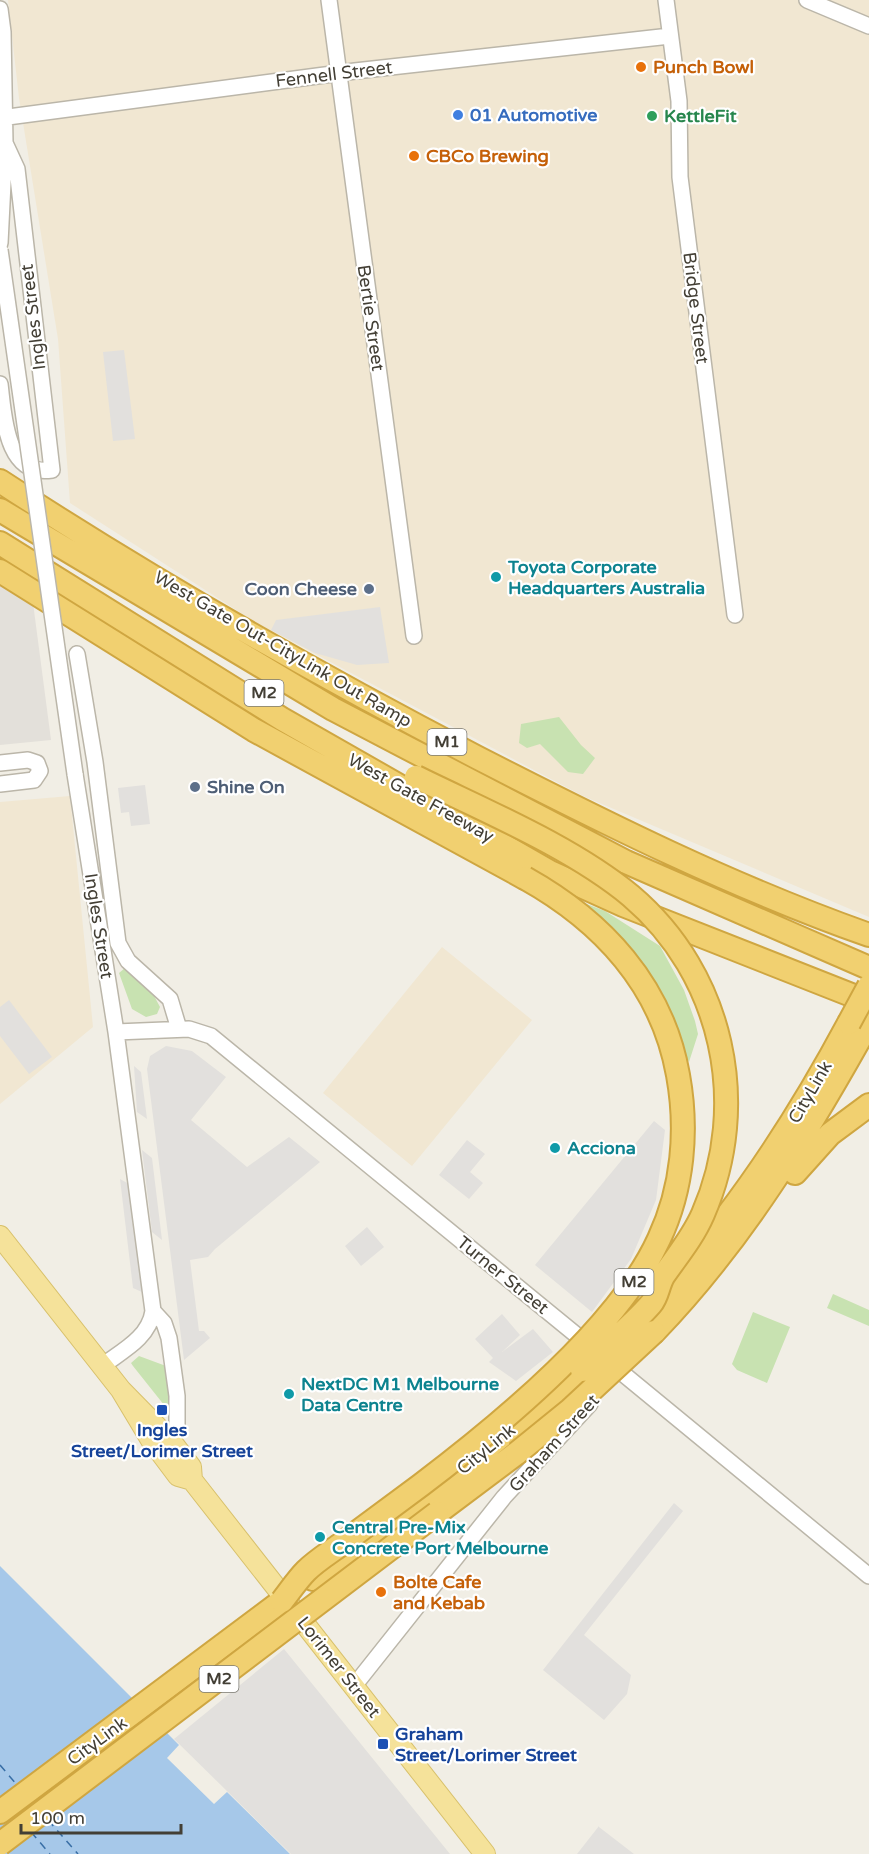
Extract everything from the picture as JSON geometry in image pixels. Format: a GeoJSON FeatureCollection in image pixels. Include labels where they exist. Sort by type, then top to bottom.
{"type":"FeatureCollection","features":[{"type":"Feature","properties":{"kind":"highway","name":"West Gate Out-CityLink Out Ramp"},"geometry":{"type":"LineString","coordinates":[[0,481],[236,626],[399,716],[670,855],[764,896],[869,936]]}},
{"type":"Feature","properties":{"kind":"highway"},"geometry":{"type":"LineString","coordinates":[[0,497],[45,525],[106,571]]}},
{"type":"Feature","properties":{"kind":"highway","name":"West Gate Freeway"},"geometry":{"type":"LineString","coordinates":[[0,510],[106,571],[275,675],[396,742],[626,862],[869,968]]}},
{"type":"Feature","properties":{"kind":"highway","name":"M2"},"geometry":{"type":"LineString","coordinates":[[0,528],[283,704],[416,777],[558,849],[615,884],[670,936],[695,976],[708,1003],[722,1048],[728,1095],[724,1148],[702,1216],[685,1246],[662,1278],[654,1302]]}},
{"type":"Feature","properties":{"kind":"highway","name":"West Gate Freeway"},"geometry":{"type":"LineString","coordinates":[[0,543],[282,719],[550,872],[623,904],[869,1002]]}},
{"type":"Feature","properties":{"kind":"highway"},"geometry":{"type":"LineString","coordinates":[[0,560],[261,722],[416,807],[550,872]]}},
{"type":"Feature","properties":{"kind":"highway","name":"M2"},"geometry":{"type":"LineString","coordinates":[[0,571],[254,730],[525,878],[568,904],[615,946],[641,980],[667,1033],[681,1087],[684,1127],[680,1169],[668,1216],[639,1276],[602,1321],[552,1373],[449,1464],[306,1571],[282,1601]]}},
{"type":"Feature","properties":{"kind":"highway","name":"CityLink"},"geometry":{"type":"LineString","coordinates":[[0,1844],[550,1426],[675,1311],[754,1210],[774,1178],[802,1107],[862,1024],[869,986]]}},
{"type":"Feature","properties":{"kind":"highway","name":"M2"},"geometry":{"type":"LineString","coordinates":[[774,1178],[869,1105]]}},
{"type":"Feature","properties":{"kind":"highway","name":"CityLink"},"geometry":{"type":"LineString","coordinates":[[0,1812],[482,1452],[582,1370],[654,1302],[715,1233],[774,1178]]}},
{"type":"Feature","properties":{"kind":"main road","name":"Lorimer Street"},"geometry":{"type":"LineString","coordinates":[[0,1236],[121,1390],[171,1441],[191,1467],[192,1480],[485,1854]]}},
{"type":"Feature","properties":{"kind":"main road","name":"Lorimer Street"},"geometry":{"type":"LineString","coordinates":[[121,1390],[151,1440],[178,1476],[192,1480]]}},
{"type":"Feature","properties":{"kind":"street","name":"Bertie Street"},"geometry":{"type":"LineString","coordinates":[[330,0],[414,636]]}},
{"type":"Feature","properties":{"kind":"street","name":"Bridge Street"},"geometry":{"type":"LineString","coordinates":[[666,0],[680,118],[680,177],[735,615]]}},
{"type":"Feature","properties":{"kind":"street"},"geometry":{"type":"LineString","coordinates":[[807,0],[869,26]]}},
{"type":"Feature","properties":{"kind":"street","name":"Ingles Street"},"geometry":{"type":"LineString","coordinates":[[0,9],[3,32],[2,118],[5,143],[0,243]]}},
{"type":"Feature","properties":{"kind":"street","name":"Fennell Street"},"geometry":{"type":"LineString","coordinates":[[2,118],[339,74],[670,36]]}},
{"type":"Feature","properties":{"kind":"street","name":"Ingles Street"},"geometry":{"type":"LineString","coordinates":[[0,384],[8,440],[13,452],[34,467],[52,470],[17,170],[5,143]]}},
{"type":"Feature","properties":{"kind":"street","name":"Ingles Street"},"geometry":{"type":"LineString","coordinates":[[0,250],[75,774],[116,1032],[153,1311]]}},
{"type":"Feature","properties":{"kind":"street","name":"Ingles Street"},"geometry":{"type":"LineString","coordinates":[[77,654],[97,773],[117,939],[126,958],[170,999],[179,1029]]}},
{"type":"Feature","properties":{"kind":"street"},"geometry":{"type":"LineString","coordinates":[[0,763],[32,760],[40,771],[34,780],[0,784]]}},
{"type":"Feature","properties":{"kind":"street","name":"Turner Street"},"geometry":{"type":"LineString","coordinates":[[116,1032],[179,1029],[202,1031],[218,1041],[869,1576]]}},
{"type":"Feature","properties":{"kind":"street"},"geometry":{"type":"LineString","coordinates":[[102,1366],[141,1337],[150,1324],[153,1311]]}},
{"type":"Feature","properties":{"kind":"street"},"geometry":{"type":"LineString","coordinates":[[153,1311],[164,1323],[169,1338],[177,1396],[177,1429],[171,1441]]}},
{"type":"Feature","properties":{"kind":"street","name":"Graham Street"},"geometry":{"type":"LineString","coordinates":[[354,1686],[504,1497],[619,1370]]}},
{"type":"Feature","properties":{"kind":"shaded area"},"geometry":{"type":"Polygon","coordinates":[[[8,0],[869,0],[869,917],[583,796],[255,622],[70,503],[58,339],[19,98],[8,0]]]}},
{"type":"Feature","properties":{"kind":"shaded area"},"geometry":{"type":"Polygon","coordinates":[[[124,350],[135,439],[113,441],[103,352],[124,350]]]}},
{"type":"Feature","properties":{"kind":"shaded area"},"geometry":{"type":"Polygon","coordinates":[[[0,582],[33,603],[51,740],[0,745],[0,582]]]}},
{"type":"Feature","properties":{"kind":"shaded area"},"geometry":{"type":"Polygon","coordinates":[[[380,607],[389,663],[357,665],[315,653],[271,630],[276,620],[380,607]]]}},
{"type":"Feature","properties":{"kind":"shaded area"},"geometry":{"type":"Polygon","coordinates":[[[145,785],[150,824],[131,826],[129,812],[121,813],[118,788],[145,785]]]}},
{"type":"Feature","properties":{"kind":"shaded area"},"geometry":{"type":"Polygon","coordinates":[[[70,796],[93,1027],[0,1104],[0,802],[70,796]]]}},
{"type":"Feature","properties":{"kind":"shaded area"},"geometry":{"type":"Polygon","coordinates":[[[442,947],[532,1020],[412,1166],[323,1093],[442,947]]]}},
{"type":"Feature","properties":{"kind":"shaded area"},"geometry":{"type":"Polygon","coordinates":[[[9,1000],[52,1057],[29,1074],[0,1036],[0,1007],[9,1000]]]}},
{"type":"Feature","properties":{"kind":"shaded area"},"geometry":{"type":"Polygon","coordinates":[[[166,1046],[192,1051],[226,1077],[191,1120],[247,1167],[289,1137],[320,1162],[208,1257],[190,1260],[199,1331],[204,1331],[210,1338],[184,1360],[147,1069],[150,1056],[166,1046]]]}},
{"type":"Feature","properties":{"kind":"shaded area"},"geometry":{"type":"Polygon","coordinates":[[[134,1066],[141,1072],[147,1119],[137,1112],[134,1066]]]}},
{"type":"Feature","properties":{"kind":"shaded area"},"geometry":{"type":"Polygon","coordinates":[[[654,1121],[665,1130],[656,1200],[631,1259],[592,1312],[535,1265],[654,1121]]]}},
{"type":"Feature","properties":{"kind":"shaded area"},"geometry":{"type":"Polygon","coordinates":[[[467,1140],[485,1154],[470,1172],[483,1183],[469,1199],[439,1175],[467,1140]]]}},
{"type":"Feature","properties":{"kind":"shaded area"},"geometry":{"type":"Polygon","coordinates":[[[142,1150],[152,1158],[162,1240],[152,1232],[142,1150]]]}},
{"type":"Feature","properties":{"kind":"shaded area"},"geometry":{"type":"Polygon","coordinates":[[[120,1179],[129,1184],[142,1292],[133,1288],[120,1179]]]}},
{"type":"Feature","properties":{"kind":"shaded area"},"geometry":{"type":"Polygon","coordinates":[[[367,1227],[384,1247],[361,1266],[345,1246],[367,1227]]]}},
{"type":"Feature","properties":{"kind":"shaded area"},"geometry":{"type":"Polygon","coordinates":[[[502,1314],[520,1335],[502,1352],[533,1329],[553,1352],[516,1381],[489,1362],[493,1358],[475,1339],[502,1314]]]}},
{"type":"Feature","properties":{"kind":"shaded area"},"geometry":{"type":"Polygon","coordinates":[[[674,1503],[683,1511],[584,1635],[631,1675],[627,1694],[604,1720],[543,1670],[674,1503]]]}},
{"type":"Feature","properties":{"kind":"shaded area"},"geometry":{"type":"Polygon","coordinates":[[[284,1649],[450,1854],[291,1854],[174,1739],[284,1649]]]}},
{"type":"Feature","properties":{"kind":"shaded area"},"geometry":{"type":"Polygon","coordinates":[[[599,1827],[634,1854],[577,1854],[599,1827]]]}},
{"type":"Feature","properties":{"kind":"green space"},"geometry":{"type":"Polygon","coordinates":[[[559,717],[581,745],[595,758],[583,774],[568,772],[540,744],[527,748],[519,743],[521,724],[559,717]]]}},
{"type":"Feature","properties":{"kind":"green space"},"geometry":{"type":"Polygon","coordinates":[[[584,903],[605,911],[660,946],[684,990],[695,1021],[698,1034],[689,1062],[645,970],[625,942],[584,903]]]}},
{"type":"Feature","properties":{"kind":"green space"},"geometry":{"type":"Polygon","coordinates":[[[125,968],[152,992],[160,1007],[157,1014],[146,1017],[132,1009],[119,973],[125,968]]]}},
{"type":"Feature","properties":{"kind":"green space"},"geometry":{"type":"Polygon","coordinates":[[[833,1294],[869,1310],[869,1326],[827,1308],[833,1294]]]}},
{"type":"Feature","properties":{"kind":"green space"},"geometry":{"type":"Polygon","coordinates":[[[753,1312],[790,1327],[767,1383],[737,1370],[732,1364],[753,1312]]]}},
{"type":"Feature","properties":{"kind":"green space"},"geometry":{"type":"Polygon","coordinates":[[[139,1356],[166,1366],[172,1415],[131,1363],[139,1356]]]}},
{"type":"Feature","properties":{"kind":"water"},"geometry":{"type":"Polygon","coordinates":[[[0,1566],[179,1745],[167,1758],[214,1804],[227,1792],[290,1854],[0,1854],[0,1566]]]}},
{"type":"Feature","properties":{"kind":"ferry route"},"geometry":{"type":"LineString","coordinates":[[0,1765],[17,1785]]}},
{"type":"Feature","properties":{"kind":"ferry route"},"geometry":{"type":"LineString","coordinates":[[48,1820],[78,1854]]}},
{"type":"Feature","properties":{"kind":"ferry route"},"geometry":{"type":"LineString","coordinates":[[31,1832],[50,1854]]}},
{"type":"Feature","properties":{"kind":"place","name":"Punch Bowl"},"geometry":{"type":"Point","coordinates":[641,67]}},
{"type":"Feature","properties":{"kind":"place","name":"01 Automotive"},"geometry":{"type":"Point","coordinates":[458,115]}},
{"type":"Feature","properties":{"kind":"place","name":"KettleFit"},"geometry":{"type":"Point","coordinates":[652,116]}},
{"type":"Feature","properties":{"kind":"place","name":"CBCo Brewing"},"geometry":{"type":"Point","coordinates":[414,156]}},
{"type":"Feature","properties":{"kind":"place","name":"Toyota Corporate Headquarters Australia"},"geometry":{"type":"Point","coordinates":[496,577]}},
{"type":"Feature","properties":{"kind":"place","name":"Coon Cheese"},"geometry":{"type":"Point","coordinates":[369,589]}},
{"type":"Feature","properties":{"kind":"place","name":"Shine On"},"geometry":{"type":"Point","coordinates":[195,787]}},
{"type":"Feature","properties":{"kind":"place","name":"Acciona"},"geometry":{"type":"Point","coordinates":[555,1148]}},
{"type":"Feature","properties":{"kind":"place","name":"NextDC M1 Melbourne Data Centre"},"geometry":{"type":"Point","coordinates":[289,1394]}},
{"type":"Feature","properties":{"kind":"place","name":"Ingles Street/Lorimer Street"},"geometry":{"type":"Point","coordinates":[162,1410]}},
{"type":"Feature","properties":{"kind":"place","name":"Central Pre-Mix Concrete Port Melbourne"},"geometry":{"type":"Point","coordinates":[320,1537]}},
{"type":"Feature","properties":{"kind":"place","name":"Bolte Cafe and Kebab"},"geometry":{"type":"Point","coordinates":[381,1592]}},
{"type":"Feature","properties":{"kind":"place","name":"Graham Street/Lorimer Street"},"geometry":{"type":"Point","coordinates":[383,1744]}}]}
